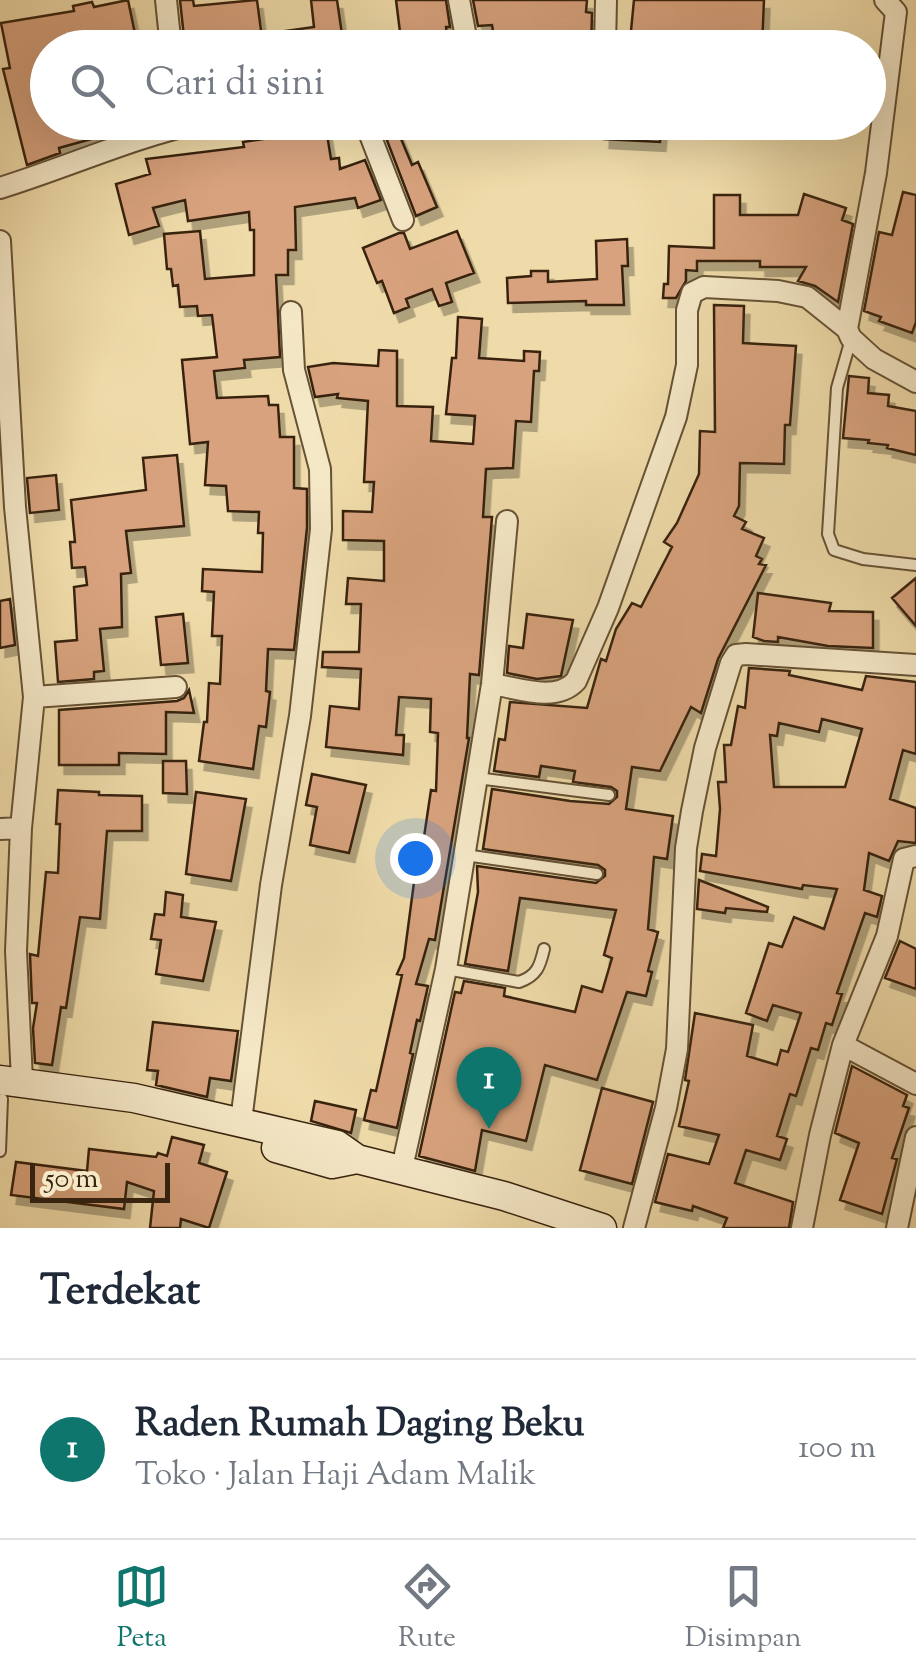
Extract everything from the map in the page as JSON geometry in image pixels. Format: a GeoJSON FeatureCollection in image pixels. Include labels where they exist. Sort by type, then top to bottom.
{"type":"FeatureCollection","features":[{"type":"Feature","properties":{"kind":"main road"},"geometry":{"type":"LineString","coordinates":[[6,1090],[134,1098],[337,1145],[356,1159]]}},
{"type":"Feature","properties":{"kind":"main road"},"geometry":{"type":"LineString","coordinates":[[6,1090],[128,1112],[332,1164],[356,1159],[402,1168],[602,1228]]}},
{"type":"Feature","properties":{"kind":"street"},"geometry":{"type":"LineString","coordinates":[[166,0],[169,30]]}},
{"type":"Feature","properties":{"kind":"street"},"geometry":{"type":"LineString","coordinates":[[459,0],[465,30]]}},
{"type":"Feature","properties":{"kind":"street"},"geometry":{"type":"LineString","coordinates":[[605,30],[606,0]]}},
{"type":"Feature","properties":{"kind":"street"},"geometry":{"type":"LineString","coordinates":[[884,0],[896,12],[886,92]]}},
{"type":"Feature","properties":{"kind":"street"},"geometry":{"type":"LineString","coordinates":[[0,188],[137,140]]}},
{"type":"Feature","properties":{"kind":"street"},"geometry":{"type":"LineString","coordinates":[[372,140],[403,220]]}},
{"type":"Feature","properties":{"kind":"street"},"geometry":{"type":"LineString","coordinates":[[849,334],[880,140]]}},
{"type":"Feature","properties":{"kind":"street"},"geometry":{"type":"LineString","coordinates":[[0,241],[8,508],[34,696],[10,828],[16,951],[6,1090]]}},
{"type":"Feature","properties":{"kind":"street"},"geometry":{"type":"LineString","coordinates":[[492,684],[555,693],[568,690],[576,681],[608,608],[676,416],[687,365],[687,310],[692,293],[704,288],[778,291],[808,297],[874,359],[916,382]]}},
{"type":"Feature","properties":{"kind":"street"},"geometry":{"type":"LineString","coordinates":[[241,1121],[271,885],[300,716],[321,529],[320,469],[294,370],[291,312]]}},
{"type":"Feature","properties":{"kind":"street"},"geometry":{"type":"LineString","coordinates":[[402,1168],[446,969],[492,684],[507,522]]}},
{"type":"Feature","properties":{"kind":"street"},"geometry":{"type":"LineString","coordinates":[[634,1228],[677,1050],[686,848],[692,811],[705,748],[730,663],[736,655],[746,654],[916,665]]}},
{"type":"Feature","properties":{"kind":"street"},"geometry":{"type":"LineString","coordinates":[[34,696],[176,687]]}},
{"type":"Feature","properties":{"kind":"street"},"geometry":{"type":"LineString","coordinates":[[802,1228],[843,1045],[887,936],[904,859],[916,856]]}},
{"type":"Feature","properties":{"kind":"street"},"geometry":{"type":"LineString","coordinates":[[843,1045],[916,1084]]}},
{"type":"Feature","properties":{"kind":"street"},"geometry":{"type":"LineString","coordinates":[[897,1228],[916,1137]]}},
{"type":"Feature","properties":{"kind":"lane"},"geometry":{"type":"LineString","coordinates":[[849,334],[837,388],[828,534],[834,550],[862,559],[916,565]]}},
{"type":"Feature","properties":{"kind":"lane"},"geometry":{"type":"LineString","coordinates":[[476,778],[608,795]]}},
{"type":"Feature","properties":{"kind":"lane"},"geometry":{"type":"LineString","coordinates":[[464,854],[597,874]]}},
{"type":"Feature","properties":{"kind":"lane"},"geometry":{"type":"LineString","coordinates":[[446,969],[519,982],[530,978],[539,968],[544,948]]}},
{"type":"Feature","properties":{"kind":"lane"},"geometry":{"type":"LineString","coordinates":[[0,1150],[6,1090]]}},
{"type":"Feature","properties":{"kind":"building"},"geometry":{"type":"Polygon","coordinates":[[[128,0],[134,30],[30,30],[30,140],[88,140],[59,148],[60,153],[27,165],[3,69],[10,68],[1,23],[74,11],[73,6],[92,2],[94,7],[128,0]]]}},
{"type":"Feature","properties":{"kind":"building"},"geometry":{"type":"Polygon","coordinates":[[[180,0],[193,0],[194,6],[257,0],[261,30],[183,30],[180,0]]]}},
{"type":"Feature","properties":{"kind":"building"},"geometry":{"type":"Polygon","coordinates":[[[311,0],[337,0],[341,30],[292,30],[314,27],[311,0]]]}},
{"type":"Feature","properties":{"kind":"building"},"geometry":{"type":"Polygon","coordinates":[[[396,0],[446,0],[450,27],[446,30],[400,30],[396,0]]]}},
{"type":"Feature","properties":{"kind":"building"},"geometry":{"type":"Polygon","coordinates":[[[473,0],[587,0],[586,12],[592,13],[592,30],[493,30],[492,25],[478,26],[473,0]]]}},
{"type":"Feature","properties":{"kind":"building"},"geometry":{"type":"Polygon","coordinates":[[[634,0],[764,0],[763,30],[631,30],[634,0]]]}},
{"type":"Feature","properties":{"kind":"building"},"geometry":{"type":"Polygon","coordinates":[[[328,140],[331,159],[339,158],[340,169],[365,160],[381,200],[358,208],[355,198],[295,207],[296,250],[288,250],[288,275],[276,275],[280,357],[244,360],[245,368],[214,371],[217,398],[268,396],[269,405],[278,405],[280,437],[294,437],[294,488],[307,489],[307,528],[294,650],[268,649],[266,691],[270,692],[266,727],[259,726],[253,769],[199,761],[209,683],[220,684],[222,636],[212,636],[214,592],[202,591],[203,569],[262,572],[263,533],[258,533],[259,512],[228,511],[226,486],[205,485],[208,442],[190,444],[182,360],[217,357],[212,315],[198,316],[197,306],[180,307],[178,285],[173,286],[171,269],[167,269],[164,234],[200,231],[205,279],[254,275],[254,230],[250,230],[249,212],[188,221],[185,200],[153,208],[159,226],[129,235],[116,184],[150,174],[146,159],[244,147],[243,142],[328,140]]]}},
{"type":"Feature","properties":{"kind":"building"},"geometry":{"type":"Polygon","coordinates":[[[387,140],[402,140],[412,165],[418,162],[437,207],[416,216],[387,140]]]}},
{"type":"Feature","properties":{"kind":"building"},"geometry":{"type":"Polygon","coordinates":[[[903,192],[916,195],[916,322],[912,333],[864,311],[879,232],[892,235],[903,192]]]}},
{"type":"Feature","properties":{"kind":"building"},"geometry":{"type":"Polygon","coordinates":[[[804,194],[846,208],[842,220],[853,224],[838,302],[815,286],[798,281],[806,267],[760,267],[760,261],[697,261],[697,271],[686,270],[686,281],[676,298],[663,298],[664,284],[668,284],[669,246],[714,248],[714,195],[740,195],[740,215],[798,215],[804,194]]]}},
{"type":"Feature","properties":{"kind":"building"},"geometry":{"type":"Polygon","coordinates":[[[457,231],[474,273],[446,283],[452,302],[439,306],[432,289],[406,299],[409,307],[394,313],[363,248],[404,233],[410,249],[457,231]]]}},
{"type":"Feature","properties":{"kind":"building"},"geometry":{"type":"Polygon","coordinates":[[[627,239],[628,266],[622,266],[624,305],[586,305],[586,301],[508,303],[507,278],[548,271],[548,282],[597,279],[596,241],[627,239]]]}},
{"type":"Feature","properties":{"kind":"building"},"geometry":{"type":"Polygon","coordinates":[[[714,305],[744,306],[743,343],[796,346],[790,425],[785,425],[784,464],[740,463],[739,506],[734,516],[746,522],[742,529],[764,538],[756,556],[762,559],[759,564],[766,565],[718,659],[701,713],[691,707],[660,771],[632,767],[626,809],[673,816],[667,859],[654,857],[648,929],[658,932],[646,996],[627,992],[597,1080],[545,1065],[526,1141],[482,1130],[475,1171],[419,1156],[455,992],[461,993],[464,981],[505,988],[504,996],[575,1012],[582,986],[602,992],[612,958],[604,955],[616,910],[520,898],[508,971],[465,964],[478,892],[477,866],[596,883],[605,876],[605,870],[598,865],[483,849],[492,789],[609,804],[617,797],[617,791],[611,787],[573,782],[575,771],[541,766],[539,777],[494,771],[499,739],[505,740],[510,702],[587,708],[601,659],[606,661],[616,629],[632,603],[641,607],[672,547],[664,542],[699,474],[700,431],[715,432],[714,305]]]}},
{"type":"Feature","properties":{"kind":"building"},"geometry":{"type":"Polygon","coordinates":[[[458,317],[482,319],[479,358],[524,361],[524,351],[540,352],[539,371],[534,371],[531,422],[516,421],[513,468],[486,469],[483,517],[492,517],[479,675],[470,674],[469,738],[435,940],[429,939],[416,984],[428,986],[420,1021],[417,1020],[397,1128],[364,1120],[371,1090],[376,1091],[402,975],[397,974],[404,958],[420,837],[424,837],[431,790],[436,791],[438,733],[430,732],[431,699],[399,697],[396,735],[404,735],[403,755],[326,747],[330,706],[359,709],[361,669],[322,667],[323,652],[359,652],[361,604],[346,604],[348,578],[384,581],[384,541],[343,540],[343,511],[372,512],[374,482],[364,482],[368,401],[337,398],[338,394],[315,397],[308,367],[333,363],[378,366],[379,350],[397,351],[397,406],[433,407],[431,441],[473,444],[475,416],[446,414],[452,358],[456,358],[458,317]]]}},
{"type":"Feature","properties":{"kind":"building"},"geometry":{"type":"Polygon","coordinates":[[[849,376],[869,378],[868,393],[889,395],[888,406],[916,411],[916,455],[868,443],[869,440],[843,438],[849,376]]]}},
{"type":"Feature","properties":{"kind":"building"},"geometry":{"type":"Polygon","coordinates":[[[177,455],[184,526],[126,531],[131,573],[121,574],[122,627],[100,629],[104,671],[94,672],[94,679],[58,682],[55,642],[77,640],[74,587],[87,585],[85,567],[72,568],[70,542],[75,542],[71,500],[146,490],[143,458],[177,455]]]}},
{"type":"Feature","properties":{"kind":"building"},"geometry":{"type":"Polygon","coordinates":[[[56,475],[59,510],[30,513],[27,478],[56,475]]]}},
{"type":"Feature","properties":{"kind":"building"},"geometry":{"type":"Polygon","coordinates":[[[916,578],[916,626],[892,598],[916,578]]]}},
{"type":"Feature","properties":{"kind":"building"},"geometry":{"type":"Polygon","coordinates":[[[758,593],[831,603],[829,611],[873,612],[873,648],[753,637],[758,593]]]}},
{"type":"Feature","properties":{"kind":"building"},"geometry":{"type":"Polygon","coordinates":[[[10,599],[15,645],[0,648],[0,601],[10,599]]]}},
{"type":"Feature","properties":{"kind":"building"},"geometry":{"type":"Polygon","coordinates":[[[183,614],[188,663],[161,665],[156,617],[183,614]]]}},
{"type":"Feature","properties":{"kind":"building"},"geometry":{"type":"Polygon","coordinates":[[[527,614],[573,620],[561,676],[537,679],[507,673],[509,646],[523,648],[527,614]]]}},
{"type":"Feature","properties":{"kind":"building"},"geometry":{"type":"Polygon","coordinates":[[[749,668],[790,671],[789,675],[862,690],[866,676],[916,682],[916,754],[903,750],[890,799],[916,808],[916,843],[898,841],[889,861],[869,853],[864,890],[882,896],[877,917],[865,913],[837,993],[842,994],[832,1025],[826,1023],[818,1050],[811,1048],[796,1096],[790,1094],[777,1136],[787,1139],[780,1160],[746,1150],[735,1183],[793,1202],[789,1228],[723,1228],[727,1218],[693,1206],[692,1211],[655,1202],[668,1154],[709,1164],[719,1135],[679,1126],[689,1081],[685,1080],[695,1013],[753,1025],[747,1056],[777,1065],[781,1050],[788,1052],[801,1013],[773,1005],[767,1021],[746,1013],[769,943],[782,947],[794,917],[824,929],[837,889],[803,885],[802,889],[700,871],[702,854],[716,856],[718,782],[726,782],[724,745],[731,745],[738,706],[745,708],[749,668]],[[822,719],[819,732],[779,723],[777,736],[770,735],[774,787],[845,787],[862,729],[822,719]]]}},
{"type":"Feature","properties":{"kind":"building"},"geometry":{"type":"Polygon","coordinates":[[[189,690],[194,713],[166,712],[166,754],[119,753],[119,765],[59,765],[59,710],[177,701],[189,690]]]}},
{"type":"Feature","properties":{"kind":"building"},"geometry":{"type":"Polygon","coordinates":[[[163,761],[186,761],[187,794],[163,793],[163,761]]]}},
{"type":"Feature","properties":{"kind":"building"},"geometry":{"type":"Polygon","coordinates":[[[312,774],[366,785],[349,853],[310,845],[317,807],[306,805],[312,774]]]}},
{"type":"Feature","properties":{"kind":"building"},"geometry":{"type":"Polygon","coordinates":[[[58,790],[142,796],[142,831],[107,831],[100,919],[80,917],[66,1008],[61,1007],[52,1065],[35,1063],[33,1028],[37,1003],[32,1003],[30,954],[38,956],[46,872],[58,873],[58,790]]]}},
{"type":"Feature","properties":{"kind":"building"},"geometry":{"type":"Polygon","coordinates":[[[196,792],[246,799],[231,881],[186,874],[196,792]]]}},
{"type":"Feature","properties":{"kind":"building"},"geometry":{"type":"Polygon","coordinates":[[[699,880],[768,907],[767,912],[697,909],[699,880]]]}},
{"type":"Feature","properties":{"kind":"building"},"geometry":{"type":"Polygon","coordinates":[[[166,892],[183,895],[181,917],[216,922],[203,981],[156,974],[161,940],[151,939],[155,914],[164,915],[166,892]]]}},
{"type":"Feature","properties":{"kind":"building"},"geometry":{"type":"Polygon","coordinates":[[[900,941],[916,949],[916,989],[885,978],[900,941]]]}},
{"type":"Feature","properties":{"kind":"building"},"geometry":{"type":"Polygon","coordinates":[[[153,1022],[238,1031],[231,1081],[210,1078],[207,1097],[156,1085],[158,1071],[147,1070],[153,1022]]]}},
{"type":"Feature","properties":{"kind":"building"},"geometry":{"type":"Polygon","coordinates":[[[852,1066],[907,1095],[903,1106],[909,1108],[892,1158],[897,1159],[882,1214],[840,1200],[859,1143],[835,1133],[852,1066]]]}},
{"type":"Feature","properties":{"kind":"building"},"geometry":{"type":"Polygon","coordinates":[[[602,1088],[653,1102],[632,1184],[580,1170],[602,1088]]]}},
{"type":"Feature","properties":{"kind":"building"},"geometry":{"type":"Polygon","coordinates":[[[315,1101],[356,1110],[351,1133],[311,1121],[315,1101]]]}},
{"type":"Feature","properties":{"kind":"building"},"geometry":{"type":"Polygon","coordinates":[[[172,1137],[204,1145],[199,1163],[227,1172],[209,1228],[181,1219],[180,1228],[150,1228],[154,1191],[127,1182],[124,1209],[11,1195],[16,1162],[87,1171],[89,1149],[167,1156],[172,1137]]]}},
{"type":"Feature","properties":{"kind":"place","name":"Raden Rumah Daging Beku"},"geometry":{"type":"Point","coordinates":[489,1129]}}]}
